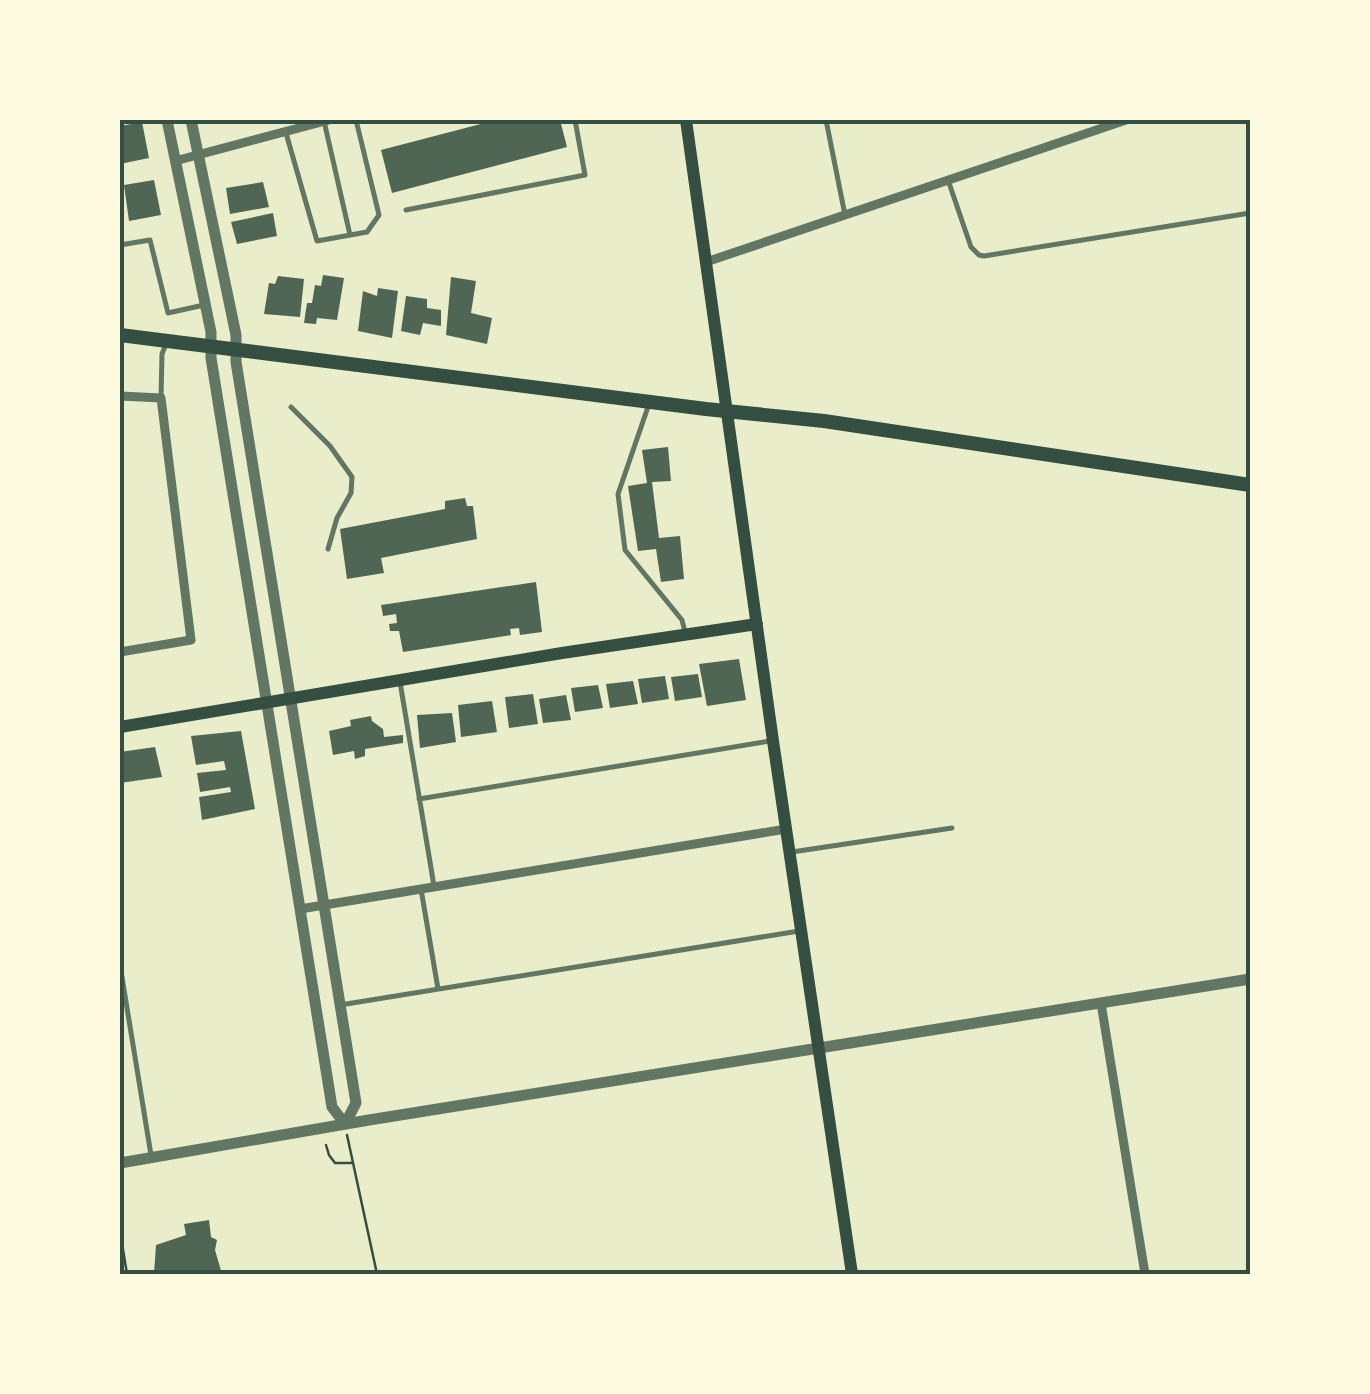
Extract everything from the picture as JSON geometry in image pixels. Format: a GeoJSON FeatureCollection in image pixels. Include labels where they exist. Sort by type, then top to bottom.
{"type":"FeatureCollection","features":[{"type":"Feature","properties":{"kind":"main road"},"geometry":{"type":"LineString","coordinates":[[686,120],[852,1274]]}},
{"type":"Feature","properties":{"kind":"main road"},"geometry":{"type":"LineString","coordinates":[[120,335],[843,424],[1250,485]]}},
{"type":"Feature","properties":{"kind":"main road"},"geometry":{"type":"LineString","coordinates":[[120,727],[756,624]]}},
{"type":"Feature","properties":{"kind":"street"},"geometry":{"type":"LineString","coordinates":[[167,120],[211,332],[332,1107],[345,1124]]}},
{"type":"Feature","properties":{"kind":"street"},"geometry":{"type":"LineString","coordinates":[[191,120],[236,335],[237,370],[356,1103],[345,1124]]}},
{"type":"Feature","properties":{"kind":"street"},"geometry":{"type":"LineString","coordinates":[[706,262],[1126,120]]}},
{"type":"Feature","properties":{"kind":"street"},"geometry":{"type":"LineString","coordinates":[[175,161],[327,121]]}},
{"type":"Feature","properties":{"kind":"street"},"geometry":{"type":"LineString","coordinates":[[120,396],[161,398],[191,640],[120,652]]}},
{"type":"Feature","properties":{"kind":"street"},"geometry":{"type":"LineString","coordinates":[[300,910],[786,829]]}},
{"type":"Feature","properties":{"kind":"street"},"geometry":{"type":"LineString","coordinates":[[120,1162],[1250,979]]}},
{"type":"Feature","properties":{"kind":"street"},"geometry":{"type":"LineString","coordinates":[[1102,1003],[1145,1274]]}},
{"type":"Feature","properties":{"kind":"lane"},"geometry":{"type":"LineString","coordinates":[[286,132],[317,241],[367,232],[379,215],[356,120]]}},
{"type":"Feature","properties":{"kind":"lane"},"geometry":{"type":"LineString","coordinates":[[406,210],[585,175],[575,120]]}},
{"type":"Feature","properties":{"kind":"lane"},"geometry":{"type":"LineString","coordinates":[[826,120],[846,215]]}},
{"type":"Feature","properties":{"kind":"lane"},"geometry":{"type":"LineString","coordinates":[[327,121],[350,235]]}},
{"type":"Feature","properties":{"kind":"lane"},"geometry":{"type":"LineString","coordinates":[[948,180],[971,247],[984,256],[1250,213]]}},
{"type":"Feature","properties":{"kind":"lane"},"geometry":{"type":"LineString","coordinates":[[120,245],[150,240],[168,313],[205,305]]}},
{"type":"Feature","properties":{"kind":"lane"},"geometry":{"type":"LineString","coordinates":[[161,398],[162,354],[167,341]]}},
{"type":"Feature","properties":{"kind":"lane"},"geometry":{"type":"LineString","coordinates":[[650,402],[618,494],[625,550],[682,620],[686,635]]}},
{"type":"Feature","properties":{"kind":"lane"},"geometry":{"type":"LineString","coordinates":[[291,407],[330,446],[352,477],[351,494],[337,518],[328,549]]}},
{"type":"Feature","properties":{"kind":"lane"},"geometry":{"type":"LineString","coordinates":[[400,682],[434,887]]}},
{"type":"Feature","properties":{"kind":"lane"},"geometry":{"type":"LineString","coordinates":[[419,799],[773,741]]}},
{"type":"Feature","properties":{"kind":"lane"},"geometry":{"type":"LineString","coordinates":[[790,852],[952,828]]}},
{"type":"Feature","properties":{"kind":"lane"},"geometry":{"type":"LineString","coordinates":[[420,890],[438,989]]}},
{"type":"Feature","properties":{"kind":"lane"},"geometry":{"type":"LineString","coordinates":[[340,1005],[802,930]]}},
{"type":"Feature","properties":{"kind":"lane"},"geometry":{"type":"LineString","coordinates":[[120,965],[151,1158]]}},
{"type":"Feature","properties":{"kind":"path"},"geometry":{"type":"LineString","coordinates":[[345,1124],[377,1274]]}},
{"type":"Feature","properties":{"kind":"path"},"geometry":{"type":"LineString","coordinates":[[326,1145],[335,1163],[354,1162]]}},
{"type":"Feature","properties":{"kind":"path"},"geometry":{"type":"LineString","coordinates":[[120,1231],[127,1274]]}},
{"type":"Feature","properties":{"kind":"building"},"geometry":{"type":"Polygon","coordinates":[[[496,120],[560,120],[567,147],[392,193],[381,150],[496,120]]]}},
{"type":"Feature","properties":{"kind":"building"},"geometry":{"type":"Polygon","coordinates":[[[142,122],[149,158],[120,164],[120,126],[142,122]]]}},
{"type":"Feature","properties":{"kind":"building"},"geometry":{"type":"Polygon","coordinates":[[[154,180],[161,215],[129,221],[124,185],[154,180]]]}},
{"type":"Feature","properties":{"kind":"building"},"geometry":{"type":"Polygon","coordinates":[[[263,182],[269,207],[230,214],[226,188],[263,182]]]}},
{"type":"Feature","properties":{"kind":"building"},"geometry":{"type":"Polygon","coordinates":[[[273,213],[277,236],[237,244],[231,222],[273,213]]]}},
{"type":"Feature","properties":{"kind":"building"},"geometry":{"type":"Polygon","coordinates":[[[323,275],[344,278],[337,320],[317,318],[316,324],[304,323],[307,303],[312,303],[315,285],[321,286],[323,275]]]}},
{"type":"Feature","properties":{"kind":"building"},"geometry":{"type":"Polygon","coordinates":[[[278,276],[304,279],[300,317],[264,314],[269,283],[275,284],[278,276]]]}},
{"type":"Feature","properties":{"kind":"building"},"geometry":{"type":"Polygon","coordinates":[[[451,277],[476,281],[471,313],[492,318],[487,344],[446,335],[451,277]]]}},
{"type":"Feature","properties":{"kind":"building"},"geometry":{"type":"Polygon","coordinates":[[[378,288],[398,291],[392,338],[358,331],[363,291],[377,296],[378,288]]]}},
{"type":"Feature","properties":{"kind":"building"},"geometry":{"type":"Polygon","coordinates":[[[406,296],[427,299],[427,308],[441,310],[441,326],[423,323],[420,335],[401,331],[406,296]]]}},
{"type":"Feature","properties":{"kind":"building"},"geometry":{"type":"Polygon","coordinates":[[[668,447],[671,481],[652,482],[659,538],[680,536],[684,579],[661,582],[656,549],[638,551],[628,486],[647,483],[642,450],[668,447]]]}},
{"type":"Feature","properties":{"kind":"building"},"geometry":{"type":"Polygon","coordinates":[[[465,498],[467,506],[473,506],[477,539],[381,558],[384,573],[347,579],[340,529],[445,509],[445,501],[465,498]]]}},
{"type":"Feature","properties":{"kind":"building"},"geometry":{"type":"Polygon","coordinates":[[[536,582],[542,632],[520,635],[519,628],[510,629],[511,635],[403,652],[399,631],[390,631],[389,624],[397,623],[396,614],[383,616],[381,605],[536,582]]]}},
{"type":"Feature","properties":{"kind":"building"},"geometry":{"type":"Polygon","coordinates":[[[739,659],[746,700],[707,706],[699,664],[739,659]]]}},
{"type":"Feature","properties":{"kind":"building"},"geometry":{"type":"Polygon","coordinates":[[[698,674],[702,697],[675,701],[671,677],[698,674]]]}},
{"type":"Feature","properties":{"kind":"building"},"geometry":{"type":"Polygon","coordinates":[[[665,676],[669,699],[642,703],[638,679],[665,676]]]}},
{"type":"Feature","properties":{"kind":"building"},"geometry":{"type":"Polygon","coordinates":[[[633,681],[638,704],[610,708],[606,684],[633,681]]]}},
{"type":"Feature","properties":{"kind":"building"},"geometry":{"type":"Polygon","coordinates":[[[598,685],[603,708],[575,712],[571,688],[598,685]]]}},
{"type":"Feature","properties":{"kind":"building"},"geometry":{"type":"Polygon","coordinates":[[[533,694],[538,724],[509,728],[505,697],[533,694]]]}},
{"type":"Feature","properties":{"kind":"building"},"geometry":{"type":"Polygon","coordinates":[[[566,695],[571,720],[543,723],[539,699],[566,695]]]}},
{"type":"Feature","properties":{"kind":"building"},"geometry":{"type":"Polygon","coordinates":[[[492,701],[497,732],[461,737],[458,705],[492,701]]]}},
{"type":"Feature","properties":{"kind":"building"},"geometry":{"type":"Polygon","coordinates":[[[452,713],[456,742],[420,748],[417,715],[452,713]]]}},
{"type":"Feature","properties":{"kind":"building"},"geometry":{"type":"Polygon","coordinates":[[[371,716],[383,729],[384,737],[403,735],[403,743],[365,749],[365,756],[355,759],[354,751],[333,755],[329,731],[351,726],[350,720],[371,716]]]}},
{"type":"Feature","properties":{"kind":"building"},"geometry":{"type":"Polygon","coordinates":[[[241,731],[255,809],[202,820],[199,797],[231,792],[230,787],[200,792],[197,773],[226,770],[224,761],[196,765],[191,736],[241,731]]]}},
{"type":"Feature","properties":{"kind":"building"},"geometry":{"type":"Polygon","coordinates":[[[155,747],[162,777],[120,783],[120,752],[155,747]]]}},
{"type":"Feature","properties":{"kind":"building"},"geometry":{"type":"Polygon","coordinates":[[[209,1220],[211,1237],[217,1240],[215,1250],[222,1274],[154,1274],[156,1245],[186,1235],[184,1224],[209,1220]]]}}]}
